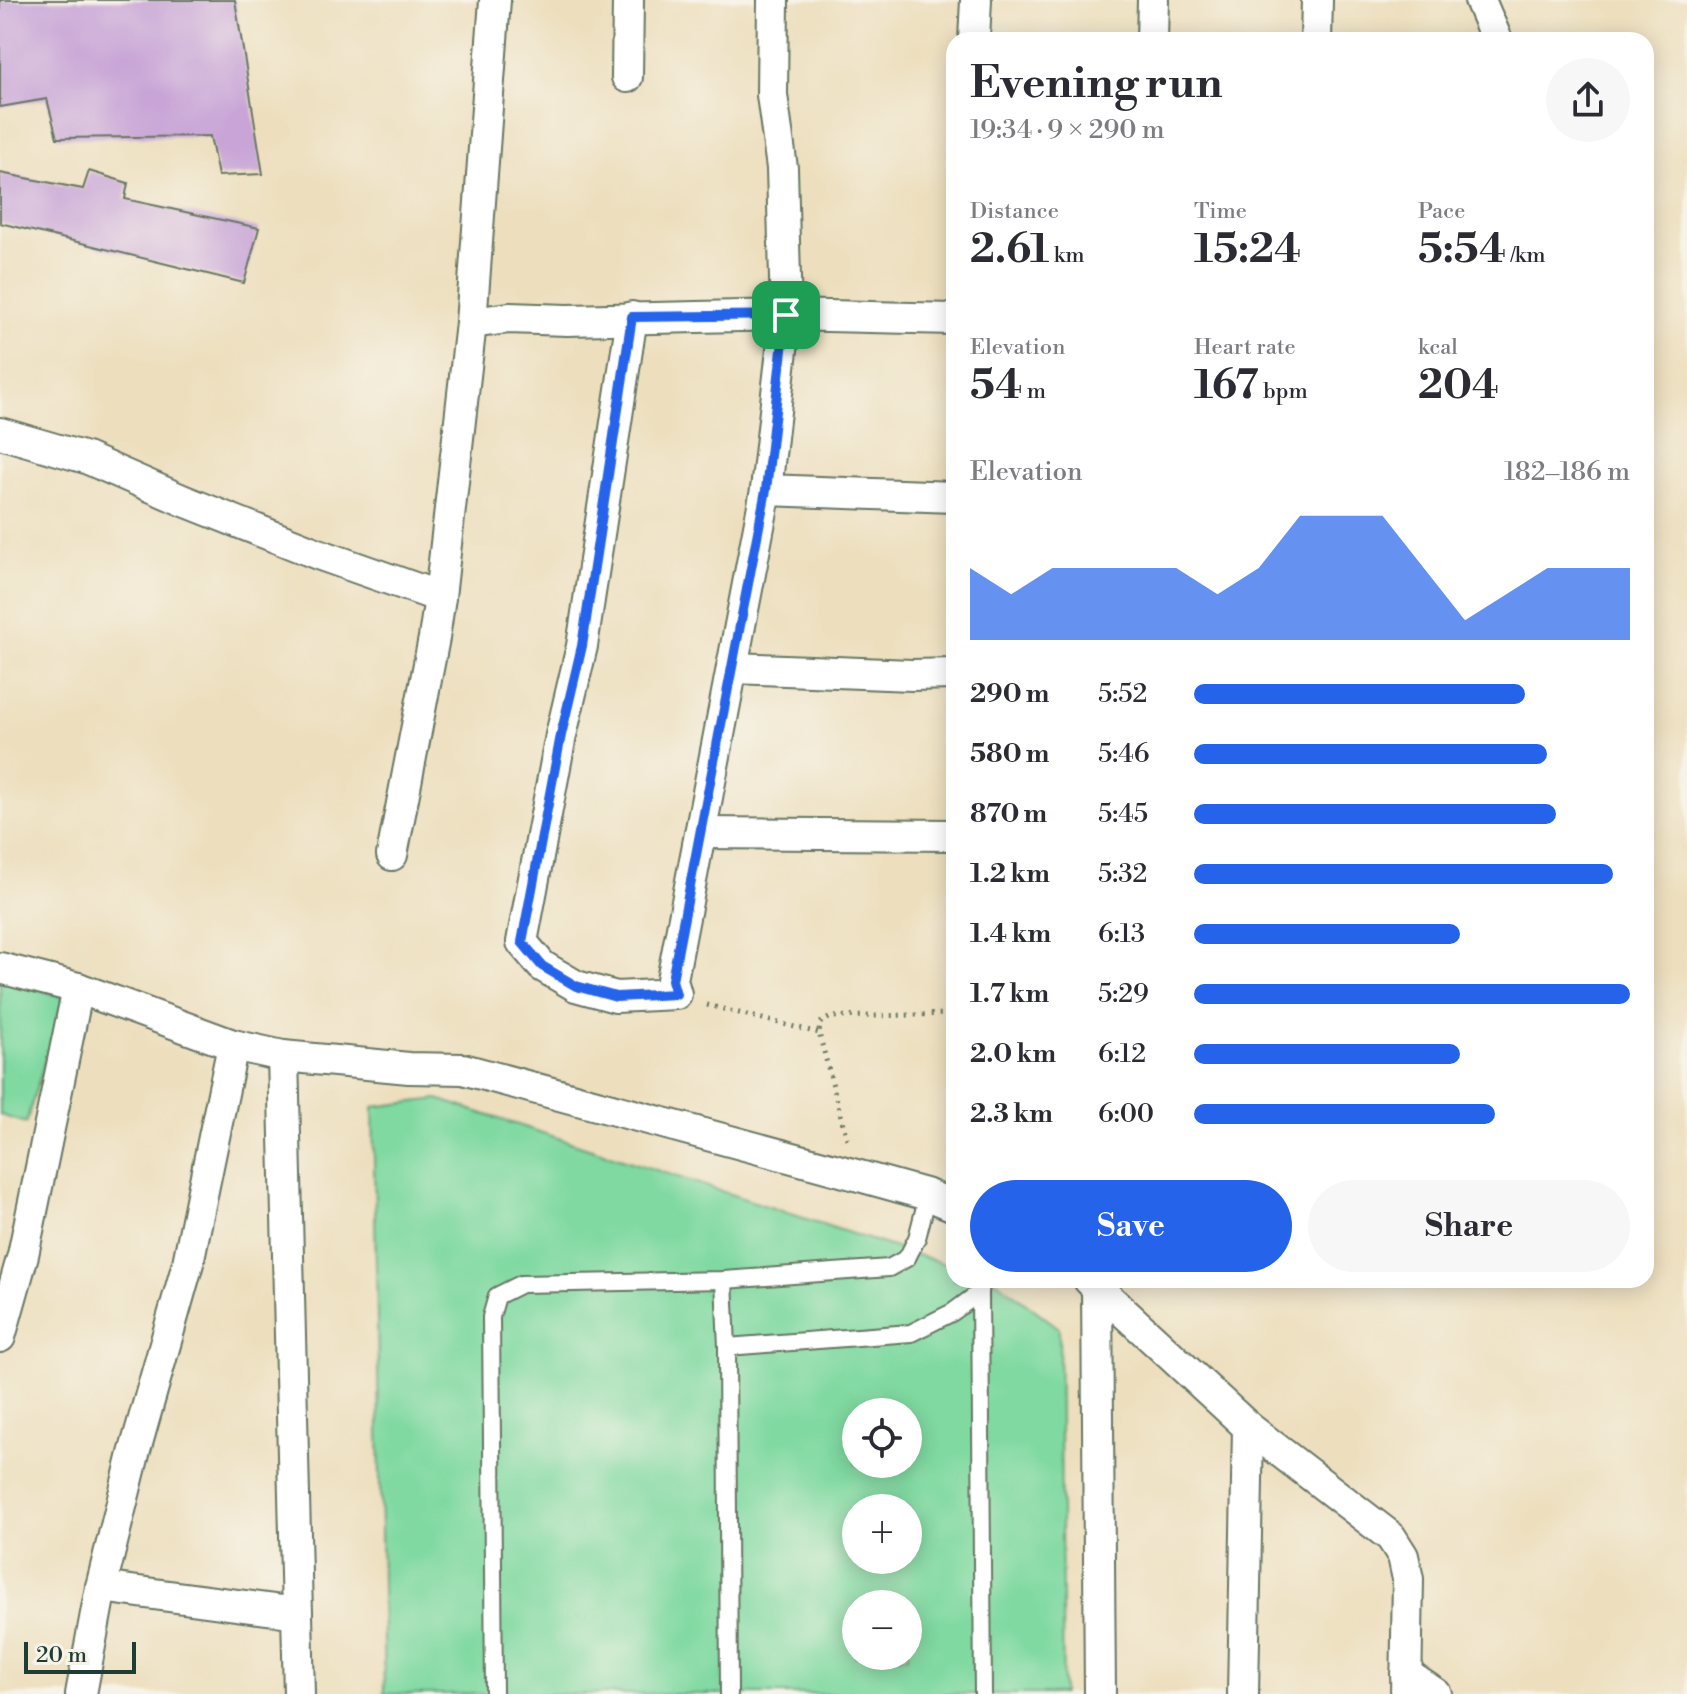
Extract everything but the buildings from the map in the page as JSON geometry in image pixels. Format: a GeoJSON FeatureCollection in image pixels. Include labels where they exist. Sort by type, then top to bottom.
{"type":"FeatureCollection","features":[{"type":"Feature","properties":{"kind":"street"},"geometry":{"type":"LineString","coordinates":[[392,855],[440,597],[471,323],[495,0]]}},
{"type":"Feature","properties":{"kind":"street"},"geometry":{"type":"LineString","coordinates":[[627,77],[628,0]]}},
{"type":"Feature","properties":{"kind":"street"},"geometry":{"type":"LineString","coordinates":[[632,317],[582,646],[561,735],[522,942],[542,966],[576,986],[616,997],[676,994],[672,980],[766,490],[786,315],[782,168],[772,95],[773,0]]}},
{"type":"Feature","properties":{"kind":"street"},"geometry":{"type":"LineString","coordinates":[[974,32],[976,0]]}},
{"type":"Feature","properties":{"kind":"street"},"geometry":{"type":"LineString","coordinates":[[1152,32],[1153,0]]}},
{"type":"Feature","properties":{"kind":"street"},"geometry":{"type":"LineString","coordinates":[[1316,32],[1317,0]]}},
{"type":"Feature","properties":{"kind":"street"},"geometry":{"type":"LineString","coordinates":[[1480,0],[1494,32]]}},
{"type":"Feature","properties":{"kind":"street"},"geometry":{"type":"LineString","coordinates":[[471,323],[509,318],[567,320],[786,315],[946,319]]}},
{"type":"Feature","properties":{"kind":"street"},"geometry":{"type":"LineString","coordinates":[[0,433],[86,458],[318,554],[440,597]]}},
{"type":"Feature","properties":{"kind":"street"},"geometry":{"type":"LineString","coordinates":[[766,490],[946,497]]}},
{"type":"Feature","properties":{"kind":"street"},"geometry":{"type":"LineString","coordinates":[[732,668],[946,674]]}},
{"type":"Feature","properties":{"kind":"street"},"geometry":{"type":"LineString","coordinates":[[700,833],[946,835]]}},
{"type":"Feature","properties":{"kind":"street"},"geometry":{"type":"LineString","coordinates":[[0,968],[78,988],[233,1045],[283,1056],[409,1068],[463,1069],[941,1200]]}},
{"type":"Feature","properties":{"kind":"street"},"geometry":{"type":"LineString","coordinates":[[0,1337],[11,1252],[78,988]]}},
{"type":"Feature","properties":{"kind":"street"},"geometry":{"type":"LineString","coordinates":[[81,1694],[101,1587],[134,1454],[188,1263],[233,1045]]}},
{"type":"Feature","properties":{"kind":"street"},"geometry":{"type":"LineString","coordinates":[[283,1056],[299,1694]]}},
{"type":"Feature","properties":{"kind":"street"},"geometry":{"type":"LineString","coordinates":[[1093,1288],[1100,1694]]}},
{"type":"Feature","properties":{"kind":"street"},"geometry":{"type":"LineString","coordinates":[[1098,1288],[1248,1427],[1391,1537],[1403,1556],[1408,1579],[1406,1684],[1436,1694]]}},
{"type":"Feature","properties":{"kind":"street"},"geometry":{"type":"LineString","coordinates":[[1243,1694],[1248,1427]]}},
{"type":"Feature","properties":{"kind":"street"},"geometry":{"type":"LineString","coordinates":[[101,1587],[297,1613]]}},
{"type":"Feature","properties":{"kind":"lane"},"geometry":{"type":"LineString","coordinates":[[494,1694],[491,1317],[497,1296],[521,1284],[724,1280],[889,1268],[907,1258],[941,1200]]}},
{"type":"Feature","properties":{"kind":"lane"},"geometry":{"type":"LineString","coordinates":[[724,1280],[729,1694]]}},
{"type":"Feature","properties":{"kind":"lane"},"geometry":{"type":"LineString","coordinates":[[727,1347],[911,1333],[953,1312],[979,1288]]}},
{"type":"Feature","properties":{"kind":"lane"},"geometry":{"type":"LineString","coordinates":[[981,1288],[983,1694]]}},
{"type":"Feature","properties":{"kind":"path"},"geometry":{"type":"LineString","coordinates":[[676,994],[819,1033]]}},
{"type":"Feature","properties":{"kind":"path"},"geometry":{"type":"LineString","coordinates":[[856,1175],[819,1033],[820,1023],[831,1017],[946,1014]]}},
{"type":"Feature","properties":{"kind":"green space"},"geometry":{"type":"Polygon","coordinates":[[[0,977],[64,997],[26,1123],[0,1115],[0,977]]]}},
{"type":"Feature","properties":{"kind":"green space"},"geometry":{"type":"Polygon","coordinates":[[[438,1099],[946,1264],[946,1288],[1006,1288],[1059,1328],[1063,1694],[384,1694],[373,1107],[438,1099]]]}},
{"type":"Feature","properties":{"kind":"route"},"geometry":{"type":"LineString","coordinates":[[786,315],[766,490],[672,980],[676,994],[616,997],[576,986],[542,966],[522,942],[570,690],[582,646],[632,317],[786,315]]}}]}
